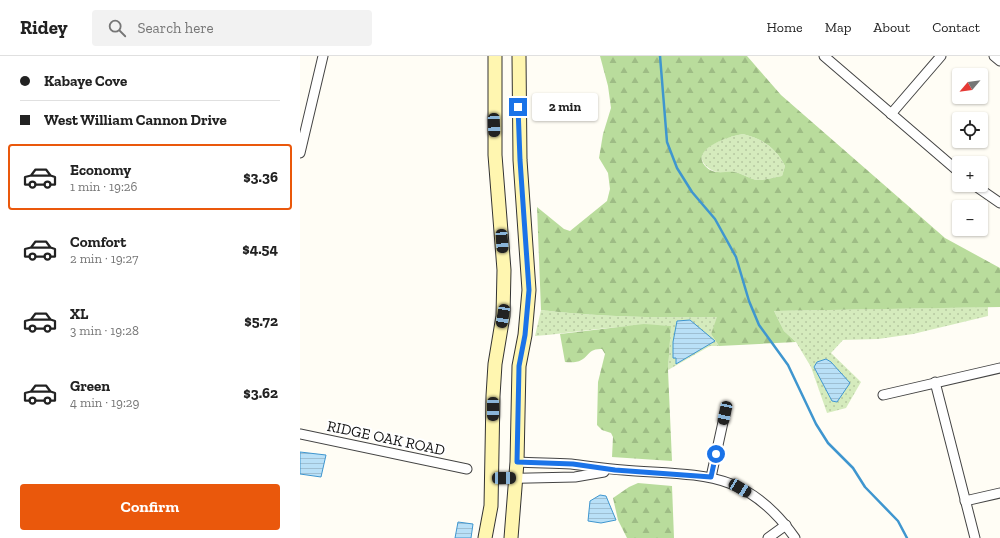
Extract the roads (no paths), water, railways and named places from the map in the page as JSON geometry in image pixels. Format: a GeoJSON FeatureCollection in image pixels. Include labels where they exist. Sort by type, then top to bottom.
{"type":"FeatureCollection","features":[{"type":"Feature","properties":{"kind":"main road"},"geometry":{"type":"LineString","coordinates":[[485,538],[491,506],[493,396],[505,294],[495,155],[495,56]]}},
{"type":"Feature","properties":{"kind":"main road"},"geometry":{"type":"LineString","coordinates":[[512,538],[517,462],[519,366],[525,335],[529,290],[519,147],[519,56]]}},
{"type":"Feature","properties":{"kind":"street"},"geometry":{"type":"LineString","coordinates":[[300,153],[323,56]]}},
{"type":"Feature","properties":{"kind":"street"},"geometry":{"type":"LineString","coordinates":[[824,56],[952,166]]}},
{"type":"Feature","properties":{"kind":"street"},"geometry":{"type":"LineString","coordinates":[[891,114],[941,56]]}},
{"type":"Feature","properties":{"kind":"street"},"geometry":{"type":"LineString","coordinates":[[994,56],[1000,61]]}},
{"type":"Feature","properties":{"kind":"street"},"geometry":{"type":"LineString","coordinates":[[984,192],[1000,203]]}},
{"type":"Feature","properties":{"kind":"street"},"geometry":{"type":"LineString","coordinates":[[883,395],[1000,368]]}},
{"type":"Feature","properties":{"kind":"street"},"geometry":{"type":"LineString","coordinates":[[935,382],[975,538]]}},
{"type":"Feature","properties":{"kind":"street"},"geometry":{"type":"LineString","coordinates":[[711,477],[725,413]]}},
{"type":"Feature","properties":{"kind":"street","name":"RIDGE OAK ROAD"},"geometry":{"type":"LineString","coordinates":[[300,434],[466,468]]}},
{"type":"Feature","properties":{"kind":"street"},"geometry":{"type":"LineString","coordinates":[[517,462],[573,464],[615,470],[711,477],[740,488],[755,496],[774,511],[795,538]]}},
{"type":"Feature","properties":{"kind":"street"},"geometry":{"type":"LineString","coordinates":[[492,479],[574,476],[615,470]]}},
{"type":"Feature","properties":{"kind":"street"},"geometry":{"type":"LineString","coordinates":[[965,501],[1000,493]]}},
{"type":"Feature","properties":{"kind":"street"},"geometry":{"type":"LineString","coordinates":[[768,538],[786,525]]}},
{"type":"Feature","properties":{"kind":"water"},"geometry":{"type":"Polygon","coordinates":[[[690,320],[715,341],[676,364],[676,358],[673,358],[673,342],[677,321],[690,320]]]}},
{"type":"Feature","properties":{"kind":"water"},"geometry":{"type":"Polygon","coordinates":[[[826,359],[831,362],[850,383],[837,402],[832,401],[814,367],[817,362],[826,359]]]}},
{"type":"Feature","properties":{"kind":"water"},"geometry":{"type":"Polygon","coordinates":[[[300,452],[326,455],[321,477],[300,474],[300,452]]]}},
{"type":"Feature","properties":{"kind":"water"},"geometry":{"type":"Polygon","coordinates":[[[600,495],[606,496],[616,520],[601,523],[588,521],[590,501],[600,495]]]}},
{"type":"Feature","properties":{"kind":"water"},"geometry":{"type":"Polygon","coordinates":[[[458,522],[473,524],[471,538],[455,538],[458,522]]]}},
{"type":"Feature","properties":{"kind":"waterway"},"geometry":{"type":"LineString","coordinates":[[660,56],[667,142],[677,168],[692,192],[715,219],[736,257],[749,301],[759,325],[788,365],[816,424],[828,443],[853,468],[865,487],[898,521],[907,538]]}}]}
